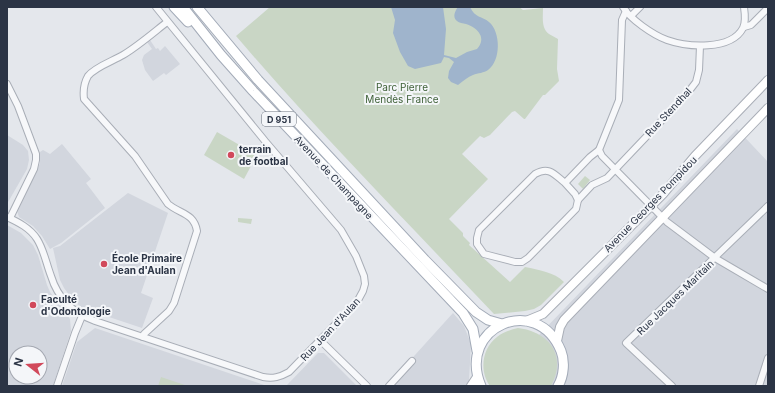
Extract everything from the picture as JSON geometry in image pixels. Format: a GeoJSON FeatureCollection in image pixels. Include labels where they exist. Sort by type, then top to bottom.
{"type":"FeatureCollection","features":[{"type":"Feature","properties":{"kind":"main road"},"geometry":{"type":"LineString","coordinates":[[174,7],[200,36],[216,49]]}},
{"type":"Feature","properties":{"kind":"main road","name":"Avenue de Champagne"},"geometry":{"type":"LineString","coordinates":[[183,7],[216,49],[253,91],[463,313],[473,329],[477,351],[475,364],[480,386]]}},
{"type":"Feature","properties":{"kind":"main road","name":"Avenue de Champagne"},"geometry":{"type":"LineString","coordinates":[[197,7],[258,80],[425,260],[476,312],[488,320],[502,324]]}},
{"type":"Feature","properties":{"kind":"main road","name":"Avenue Georges Pompidou"},"geometry":{"type":"LineString","coordinates":[[526,321],[543,314],[651,205],[768,80]]}},
{"type":"Feature","properties":{"kind":"main road","name":"Avenue Georges Pompidou"},"geometry":{"type":"LineString","coordinates":[[557,341],[560,327],[564,320],[768,108]]}},
{"type":"Feature","properties":{"kind":"main road"},"geometry":{"type":"LineString","coordinates":[[477,351],[483,340],[491,331],[502,324],[514,321],[526,321],[538,325],[549,332],[557,341],[563,355],[564,369],[560,385]]}},
{"type":"Feature","properties":{"kind":"main road"},"geometry":{"type":"LineString","coordinates":[[471,386],[477,377]]}},
{"type":"Feature","properties":{"kind":"street","name":"Rue Jean d'Aulan"},"geometry":{"type":"LineString","coordinates":[[9,217],[25,227],[36,238],[43,250],[51,278],[57,290],[70,307],[82,316],[270,378],[278,377],[289,372],[321,341],[362,296],[365,284],[364,276],[356,256],[341,230],[156,7]]}},
{"type":"Feature","properties":{"kind":"street"},"geometry":{"type":"LineString","coordinates":[[631,16],[640,7]]}},
{"type":"Feature","properties":{"kind":"street"},"geometry":{"type":"LineString","coordinates":[[624,9],[640,25],[666,40],[700,46],[729,40],[738,35],[744,27],[744,7]]}},
{"type":"Feature","properties":{"kind":"street"},"geometry":{"type":"LineString","coordinates":[[744,27],[751,25],[768,8]]}},
{"type":"Feature","properties":{"kind":"street"},"geometry":{"type":"LineString","coordinates":[[578,200],[575,194],[565,183],[590,157],[599,150],[619,100],[622,20],[624,9]]}},
{"type":"Feature","properties":{"kind":"street"},"geometry":{"type":"LineString","coordinates":[[143,337],[144,334],[169,311],[174,303],[196,231],[196,224],[191,217],[173,209],[168,204],[135,156],[84,99],[83,94],[89,75],[95,70],[124,55],[167,22]]}},
{"type":"Feature","properties":{"kind":"street","name":"Rue Stendhal"},"geometry":{"type":"LineString","coordinates":[[565,183],[549,170],[541,170],[535,174],[479,230],[477,244],[479,249],[484,254],[515,262],[522,262],[528,258],[576,209],[578,200],[592,185],[608,178],[686,95],[696,82],[699,70],[700,46]]}},
{"type":"Feature","properties":{"kind":"street"},"geometry":{"type":"LineString","coordinates":[[7,84],[18,106],[36,154],[34,169],[9,217]]}},
{"type":"Feature","properties":{"kind":"street"},"geometry":{"type":"LineString","coordinates":[[599,150],[602,156],[667,222],[715,258],[768,289]]}},
{"type":"Feature","properties":{"kind":"street","name":"Rue Jacques Maritain"},"geometry":{"type":"LineString","coordinates":[[672,386],[626,343],[768,206]]}},
{"type":"Feature","properties":{"kind":"street"},"geometry":{"type":"LineString","coordinates":[[57,386],[82,316]]}},
{"type":"Feature","properties":{"kind":"street"},"geometry":{"type":"LineString","coordinates":[[321,341],[367,386]]}},
{"type":"Feature","properties":{"kind":"street"},"geometry":{"type":"LineString","coordinates":[[759,386],[766,372],[768,358]]}},
{"type":"Feature","properties":{"kind":"street"},"geometry":{"type":"LineString","coordinates":[[389,386],[412,361]]}},
{"type":"Feature","properties":{"kind":"shaded area"},"geometry":{"type":"Polygon","coordinates":[[[150,40],[156,49],[158,48],[160,51],[165,46],[180,64],[166,75],[164,73],[153,81],[145,70],[142,60],[144,55],[152,49],[147,42],[150,40]]]}},
{"type":"Feature","properties":{"kind":"shaded area"},"geometry":{"type":"Polygon","coordinates":[[[737,129],[768,162],[768,386],[488,386],[514,361],[737,129]]]}},
{"type":"Feature","properties":{"kind":"shaded area"},"geometry":{"type":"Polygon","coordinates":[[[7,135],[23,145],[28,151],[29,160],[27,169],[7,204],[7,135]]]}},
{"type":"Feature","properties":{"kind":"shaded area"},"geometry":{"type":"Polygon","coordinates":[[[62,144],[91,179],[86,183],[105,208],[61,243],[50,249],[42,236],[33,226],[19,217],[17,211],[40,163],[40,152],[43,150],[50,154],[62,144]]]}},
{"type":"Feature","properties":{"kind":"shaded area","name":"École Primaire Jean d'Aulan"},"geometry":{"type":"Polygon","coordinates":[[[128,193],[168,213],[141,293],[153,298],[142,328],[82,308],[73,300],[60,280],[53,248],[60,246],[128,193]]]}},
{"type":"Feature","properties":{"kind":"shaded area","name":"Faculté d'Odontologie"},"geometry":{"type":"Polygon","coordinates":[[[7,225],[21,233],[33,245],[38,255],[50,292],[70,319],[71,331],[53,386],[7,386],[7,225]]]}},
{"type":"Feature","properties":{"kind":"shaded area"},"geometry":{"type":"Polygon","coordinates":[[[453,313],[464,326],[471,344],[469,381],[472,386],[387,386],[453,313]]]}},
{"type":"Feature","properties":{"kind":"shaded area"},"geometry":{"type":"Polygon","coordinates":[[[95,328],[267,386],[62,386],[77,342],[95,328]]]}},
{"type":"Feature","properties":{"kind":"shaded area"},"geometry":{"type":"Polygon","coordinates":[[[318,353],[324,353],[357,386],[286,386],[318,353]]]}},
{"type":"Feature","properties":{"kind":"green space","name":"Parc Pierre Mendès France"},"geometry":{"type":"Polygon","coordinates":[[[270,7],[519,7],[523,10],[543,8],[543,22],[546,32],[558,39],[557,69],[559,81],[545,95],[543,95],[525,119],[515,111],[512,112],[490,135],[484,138],[480,136],[462,154],[488,179],[449,219],[463,233],[463,236],[470,243],[469,245],[510,282],[525,267],[541,270],[556,276],[564,282],[541,305],[534,309],[525,311],[494,314],[267,72],[236,36],[270,7]]]}},
{"type":"Feature","properties":{"kind":"green space","name":"terrain de footbal"},"geometry":{"type":"Polygon","coordinates":[[[217,132],[257,155],[244,179],[204,155],[217,132]]]}},
{"type":"Feature","properties":{"kind":"green space"},"geometry":{"type":"Polygon","coordinates":[[[585,176],[590,180],[583,189],[578,184],[585,176]]]}},
{"type":"Feature","properties":{"kind":"green space"},"geometry":{"type":"Polygon","coordinates":[[[238,218],[252,219],[251,224],[238,222],[238,218]]]}},
{"type":"Feature","properties":{"kind":"green space"},"geometry":{"type":"Polygon","coordinates":[[[518,328],[529,330],[539,335],[547,340],[552,347],[556,356],[557,365],[551,386],[490,386],[484,374],[483,367],[485,353],[488,347],[499,335],[518,328]]]}},
{"type":"Feature","properties":{"kind":"green space"},"geometry":{"type":"Polygon","coordinates":[[[161,377],[188,386],[158,386],[161,377]]]}},
{"type":"Feature","properties":{"kind":"water"},"geometry":{"type":"Polygon","coordinates":[[[391,7],[443,7],[446,29],[444,55],[456,58],[477,49],[480,45],[480,34],[474,28],[458,22],[454,16],[458,7],[470,7],[476,15],[489,22],[496,32],[498,46],[492,66],[488,70],[471,76],[458,85],[451,82],[448,78],[449,71],[454,62],[449,58],[444,57],[441,63],[415,69],[408,66],[400,52],[393,33],[395,20],[391,7]]]}},
{"type":"Feature","properties":{"kind":"place","name":"terrain de footbal"},"geometry":{"type":"Point","coordinates":[231,155]}},
{"type":"Feature","properties":{"kind":"place","name":"École Primaire Jean d'Aulan"},"geometry":{"type":"Point","coordinates":[104,264]}},
{"type":"Feature","properties":{"kind":"place","name":"Faculté d'Odontologie"},"geometry":{"type":"Point","coordinates":[33,305]}}]}
